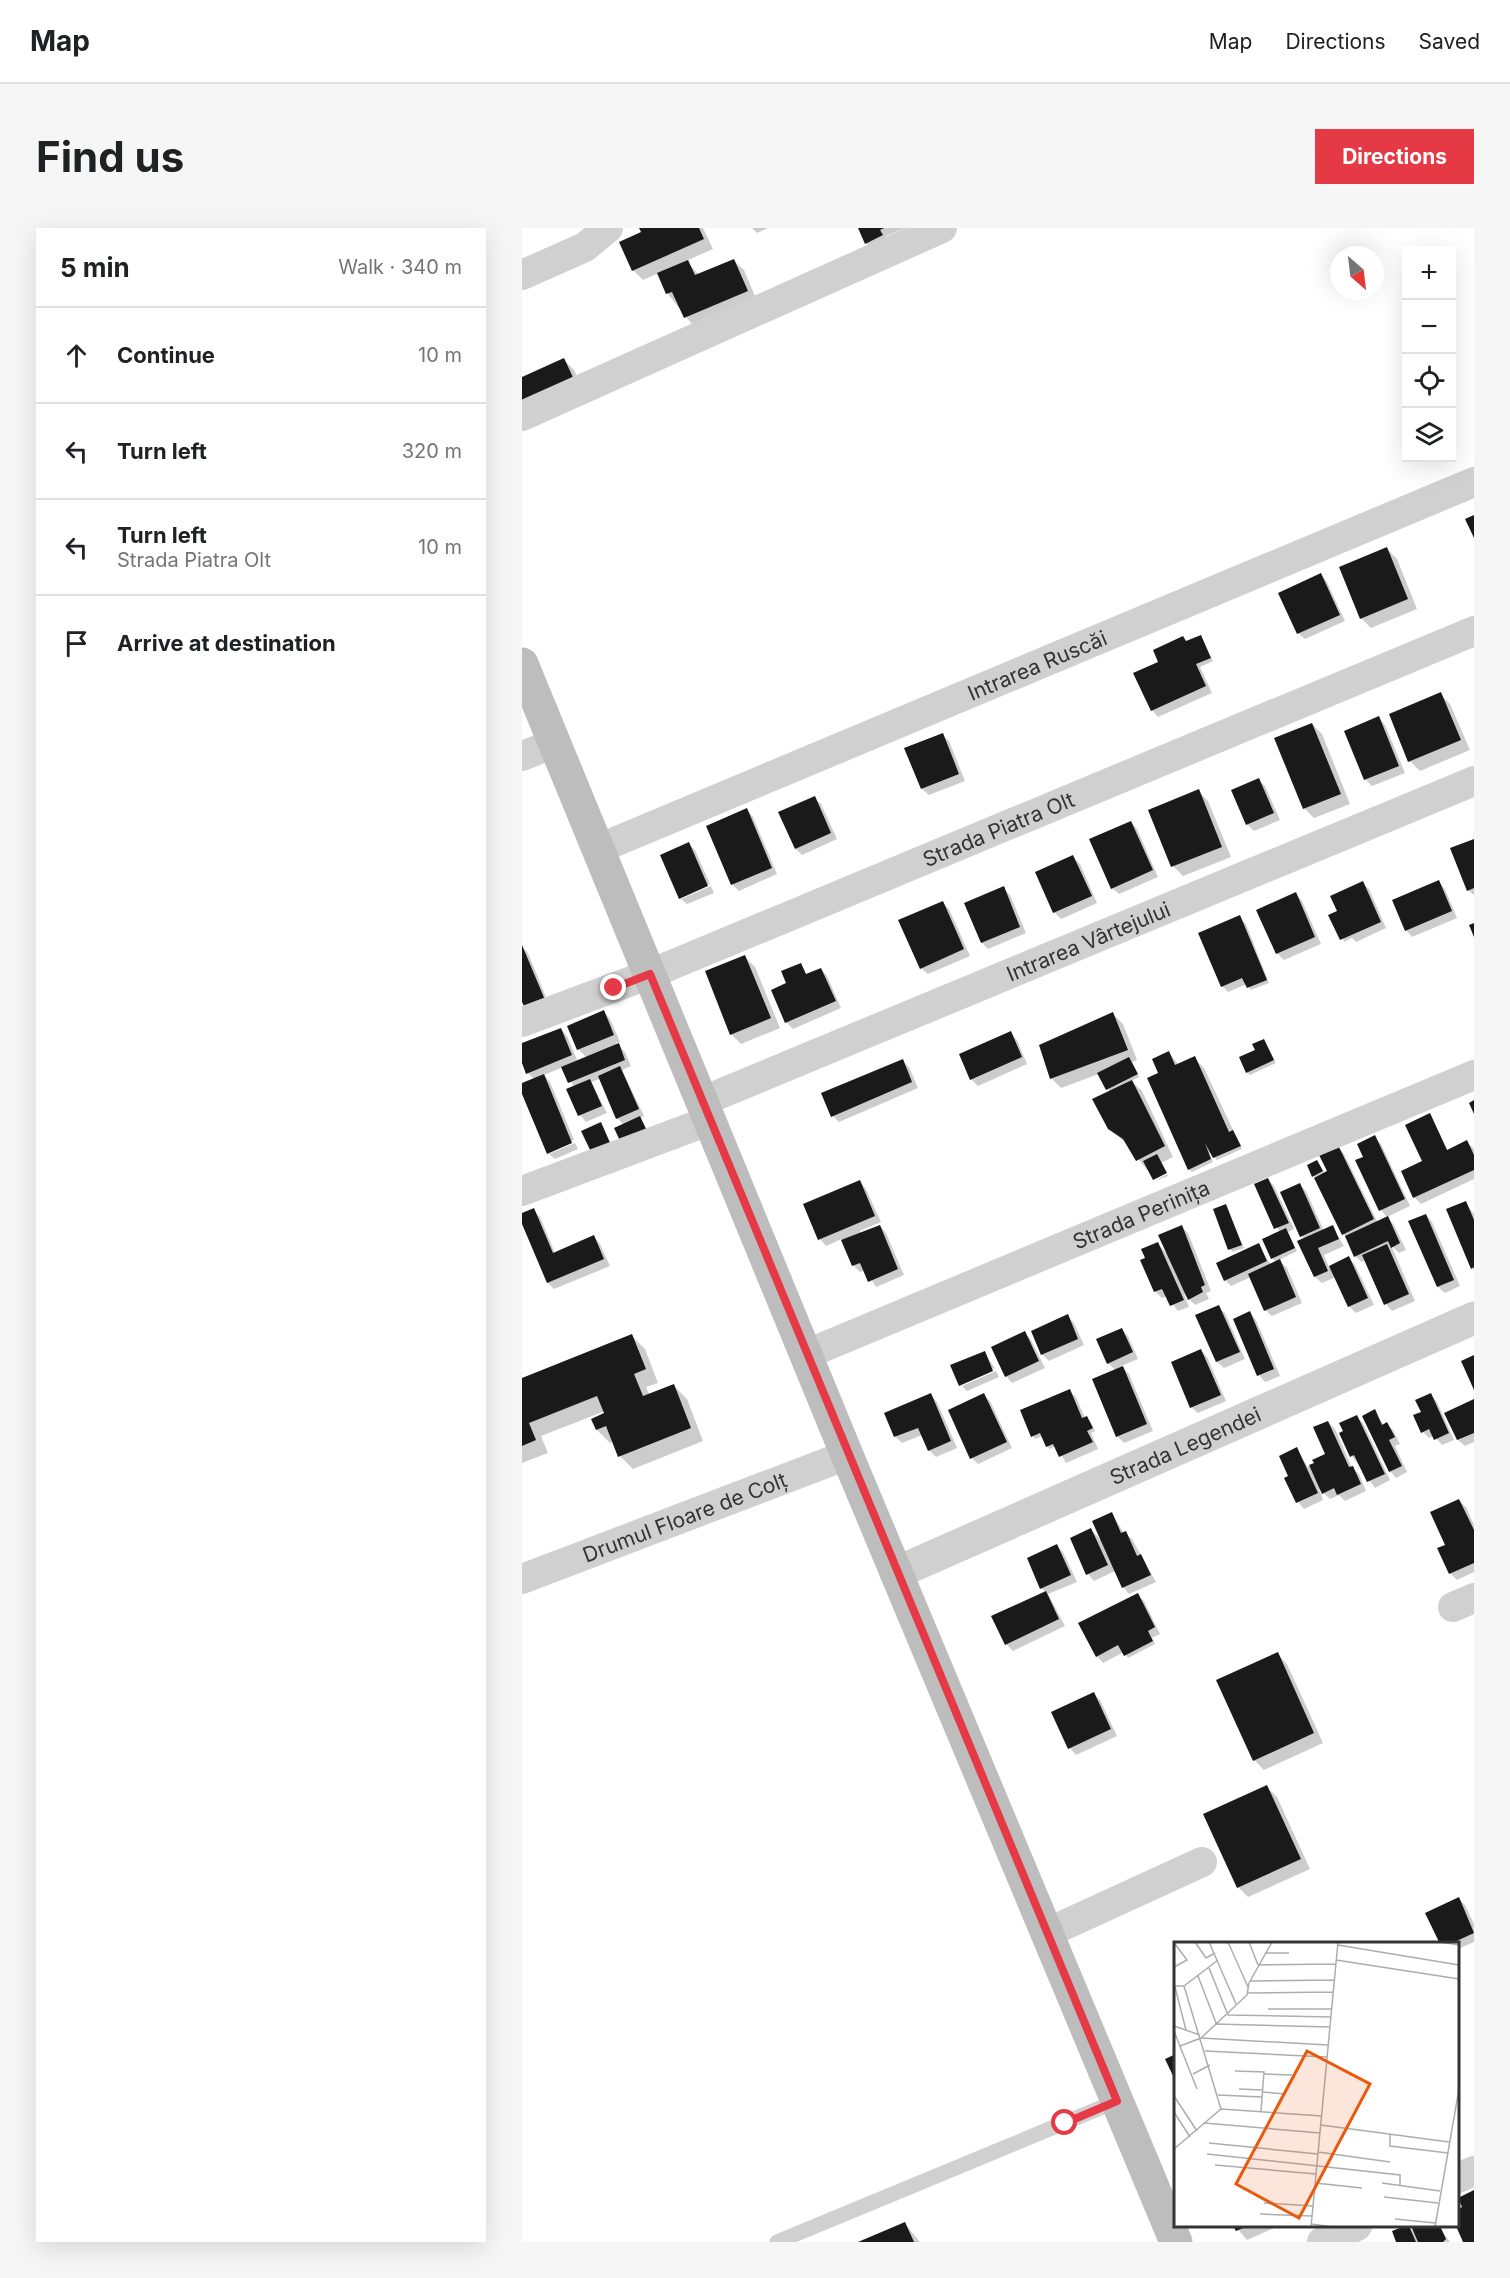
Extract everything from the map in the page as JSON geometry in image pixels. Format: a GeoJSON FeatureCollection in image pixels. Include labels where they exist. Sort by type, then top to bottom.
{"type":"FeatureCollection","features":[{"type":"Feature","properties":{"kind":"main road"},"geometry":{"type":"LineString","coordinates":[[522,664],[847,1455],[1176,2242]]}},
{"type":"Feature","properties":{"kind":"street"},"geometry":{"type":"LineString","coordinates":[[522,275],[585,247],[608,228]]}},
{"type":"Feature","properties":{"kind":"street"},"geometry":{"type":"LineString","coordinates":[[522,416],[942,228]]}},
{"type":"Feature","properties":{"kind":"street","name":"Intrarea Ruscăi"},"geometry":{"type":"LineString","coordinates":[[598,849],[1474,482]]}},
{"type":"Feature","properties":{"kind":"street","name":"Strada Piatra Olt"},"geometry":{"type":"LineString","coordinates":[[522,1022],[650,974],[1474,631]]}},
{"type":"Feature","properties":{"kind":"street"},"geometry":{"type":"LineString","coordinates":[[522,756],[555,743]]}},
{"type":"Feature","properties":{"kind":"street","name":"Intrarea Vârtejului"},"geometry":{"type":"LineString","coordinates":[[522,1191],[1474,782]]}},
{"type":"Feature","properties":{"kind":"street","name":"Strada Perinița"},"geometry":{"type":"LineString","coordinates":[[807,1354],[1474,1075]]}},
{"type":"Feature","properties":{"kind":"street","name":"Strada Legendei"},"geometry":{"type":"LineString","coordinates":[[896,1573],[1474,1318]]}},
{"type":"Feature","properties":{"kind":"street","name":"Drumul Floare de Colț"},"geometry":{"type":"LineString","coordinates":[[522,1579],[847,1455]]}},
{"type":"Feature","properties":{"kind":"street"},"geometry":{"type":"LineString","coordinates":[[1047,1933],[1202,1862]]}},
{"type":"Feature","properties":{"kind":"street"},"geometry":{"type":"LineString","coordinates":[[1459,2178],[1474,2171]]}},
{"type":"Feature","properties":{"kind":"street"},"geometry":{"type":"LineString","coordinates":[[1322,2242],[1355,2227]]}},
{"type":"Feature","properties":{"kind":"lane"},"geometry":{"type":"LineString","coordinates":[[777,2242],[1117,2101]]}},
{"type":"Feature","properties":{"kind":"building"},"geometry":{"type":"Polygon","coordinates":[[[639,228],[699,228],[704,239],[632,271],[619,242],[641,232],[639,228]]]}},
{"type":"Feature","properties":{"kind":"building"},"geometry":{"type":"Polygon","coordinates":[[[858,228],[884,228],[880,230],[883,235],[865,244],[858,228]]]}},
{"type":"Feature","properties":{"kind":"building"},"geometry":{"type":"Polygon","coordinates":[[[734,259],[748,291],[684,318],[672,292],[666,294],[657,273],[688,260],[695,275],[734,259]]]}},
{"type":"Feature","properties":{"kind":"building"},"geometry":{"type":"Polygon","coordinates":[[[564,358],[577,386],[522,410],[522,377],[564,358]]]}},
{"type":"Feature","properties":{"kind":"building"},"geometry":{"type":"Polygon","coordinates":[[[1474,515],[1474,538],[1465,519],[1474,515]]]}},
{"type":"Feature","properties":{"kind":"building"},"geometry":{"type":"Polygon","coordinates":[[[1387,547],[1408,599],[1360,619],[1339,567],[1387,547]]]}},
{"type":"Feature","properties":{"kind":"building"},"geometry":{"type":"Polygon","coordinates":[[[1321,573],[1340,615],[1297,634],[1278,593],[1321,573]]]}},
{"type":"Feature","properties":{"kind":"building"},"geometry":{"type":"Polygon","coordinates":[[[1201,635],[1211,658],[1196,664],[1206,686],[1151,711],[1133,673],[1158,662],[1153,650],[1183,636],[1186,641],[1201,635]]]}},
{"type":"Feature","properties":{"kind":"building"},"geometry":{"type":"Polygon","coordinates":[[[1441,692],[1461,740],[1408,762],[1389,714],[1441,692]]]}},
{"type":"Feature","properties":{"kind":"building"},"geometry":{"type":"Polygon","coordinates":[[[1379,716],[1399,766],[1364,780],[1344,731],[1379,716]]]}},
{"type":"Feature","properties":{"kind":"building"},"geometry":{"type":"Polygon","coordinates":[[[1312,723],[1341,794],[1303,809],[1274,738],[1312,723]]]}},
{"type":"Feature","properties":{"kind":"building"},"geometry":{"type":"Polygon","coordinates":[[[943,733],[959,774],[921,789],[904,748],[943,733]]]}},
{"type":"Feature","properties":{"kind":"building"},"geometry":{"type":"Polygon","coordinates":[[[1259,778],[1274,813],[1246,825],[1231,790],[1259,778]]]}},
{"type":"Feature","properties":{"kind":"building"},"geometry":{"type":"Polygon","coordinates":[[[1199,789],[1222,847],[1171,867],[1148,810],[1199,789]]]}},
{"type":"Feature","properties":{"kind":"building"},"geometry":{"type":"Polygon","coordinates":[[[815,796],[831,833],[795,849],[778,812],[815,796]]]}},
{"type":"Feature","properties":{"kind":"building"},"geometry":{"type":"Polygon","coordinates":[[[747,808],[772,868],[731,885],[706,826],[747,808]]]}},
{"type":"Feature","properties":{"kind":"building"},"geometry":{"type":"Polygon","coordinates":[[[1131,821],[1153,870],[1111,889],[1089,839],[1131,821]]]}},
{"type":"Feature","properties":{"kind":"building"},"geometry":{"type":"Polygon","coordinates":[[[1474,839],[1474,888],[1467,891],[1450,848],[1474,839]]]}},
{"type":"Feature","properties":{"kind":"building"},"geometry":{"type":"Polygon","coordinates":[[[689,842],[708,886],[679,899],[660,855],[689,842]]]}},
{"type":"Feature","properties":{"kind":"building"},"geometry":{"type":"Polygon","coordinates":[[[1073,855],[1092,896],[1053,913],[1035,872],[1073,855]]]}},
{"type":"Feature","properties":{"kind":"building"},"geometry":{"type":"Polygon","coordinates":[[[1439,880],[1452,911],[1405,931],[1392,900],[1439,880]]]}},
{"type":"Feature","properties":{"kind":"building"},"geometry":{"type":"Polygon","coordinates":[[[1363,881],[1381,922],[1340,940],[1328,915],[1337,911],[1330,896],[1363,881]]]}},
{"type":"Feature","properties":{"kind":"building"},"geometry":{"type":"Polygon","coordinates":[[[1004,886],[1020,927],[981,943],[964,903],[1004,886]]]}},
{"type":"Feature","properties":{"kind":"building"},"geometry":{"type":"Polygon","coordinates":[[[1296,892],[1315,937],[1276,954],[1256,910],[1296,892]]]}},
{"type":"Feature","properties":{"kind":"building"},"geometry":{"type":"Polygon","coordinates":[[[943,901],[964,949],[920,969],[898,920],[943,901]]]}},
{"type":"Feature","properties":{"kind":"building"},"geometry":{"type":"Polygon","coordinates":[[[1240,915],[1267,980],[1247,988],[1242,978],[1221,987],[1198,933],[1240,915]]]}},
{"type":"Feature","properties":{"kind":"building"},"geometry":{"type":"Polygon","coordinates":[[[1474,923],[1474,937],[1469,925],[1474,923]]]}},
{"type":"Feature","properties":{"kind":"building"},"geometry":{"type":"Polygon","coordinates":[[[522,945],[545,1000],[524,1006],[522,1002],[522,945]]]}},
{"type":"Feature","properties":{"kind":"building"},"geometry":{"type":"Polygon","coordinates":[[[745,955],[771,1018],[730,1035],[705,971],[745,955]]]}},
{"type":"Feature","properties":{"kind":"building"},"geometry":{"type":"Polygon","coordinates":[[[801,963],[806,974],[821,968],[836,1001],[785,1023],[771,990],[786,983],[781,971],[801,963]]]}},
{"type":"Feature","properties":{"kind":"building"},"geometry":{"type":"Polygon","coordinates":[[[604,1010],[614,1035],[577,1050],[567,1026],[604,1010]]]}},
{"type":"Feature","properties":{"kind":"building"},"geometry":{"type":"Polygon","coordinates":[[[1113,1012],[1128,1050],[1050,1079],[1039,1045],[1113,1012]]]}},
{"type":"Feature","properties":{"kind":"building"},"geometry":{"type":"Polygon","coordinates":[[[561,1028],[572,1055],[526,1074],[522,1063],[522,1043],[561,1028]]]}},
{"type":"Feature","properties":{"kind":"building"},"geometry":{"type":"Polygon","coordinates":[[[1011,1031],[1022,1057],[970,1080],[959,1054],[1011,1031]]]}},
{"type":"Feature","properties":{"kind":"building"},"geometry":{"type":"Polygon","coordinates":[[[1264,1039],[1274,1060],[1246,1073],[1239,1057],[1255,1050],[1252,1044],[1264,1039]]]}},
{"type":"Feature","properties":{"kind":"building"},"geometry":{"type":"Polygon","coordinates":[[[619,1043],[625,1060],[568,1083],[561,1067],[619,1043]]]}},
{"type":"Feature","properties":{"kind":"building"},"geometry":{"type":"Polygon","coordinates":[[[1169,1051],[1175,1065],[1195,1056],[1229,1132],[1233,1130],[1241,1146],[1213,1158],[1205,1143],[1211,1159],[1188,1170],[1147,1078],[1158,1073],[1152,1059],[1169,1051]]]}},
{"type":"Feature","properties":{"kind":"building"},"geometry":{"type":"Polygon","coordinates":[[[1129,1057],[1138,1074],[1106,1090],[1097,1073],[1129,1057]]]}},
{"type":"Feature","properties":{"kind":"building"},"geometry":{"type":"Polygon","coordinates":[[[903,1059],[912,1082],[831,1117],[821,1093],[903,1059]]]}},
{"type":"Feature","properties":{"kind":"building"},"geometry":{"type":"Polygon","coordinates":[[[620,1066],[639,1109],[616,1119],[598,1076],[620,1066]]]}},
{"type":"Feature","properties":{"kind":"building"},"geometry":{"type":"Polygon","coordinates":[[[544,1074],[572,1143],[547,1154],[522,1094],[522,1083],[544,1074]]]}},
{"type":"Feature","properties":{"kind":"building"},"geometry":{"type":"Polygon","coordinates":[[[590,1079],[602,1106],[578,1116],[566,1089],[590,1079]]]}},
{"type":"Feature","properties":{"kind":"building"},"geometry":{"type":"Polygon","coordinates":[[[1132,1080],[1165,1146],[1136,1161],[1123,1139],[1108,1129],[1092,1099],[1132,1080]]]}},
{"type":"Feature","properties":{"kind":"building"},"geometry":{"type":"Polygon","coordinates":[[[1474,1100],[1474,1114],[1469,1103],[1474,1100]]]}},
{"type":"Feature","properties":{"kind":"building"},"geometry":{"type":"Polygon","coordinates":[[[1430,1113],[1447,1150],[1467,1140],[1474,1155],[1474,1170],[1413,1198],[1401,1171],[1422,1161],[1405,1125],[1430,1113]]]}},
{"type":"Feature","properties":{"kind":"building"},"geometry":{"type":"Polygon","coordinates":[[[640,1116],[647,1131],[621,1143],[614,1128],[640,1116]]]}},
{"type":"Feature","properties":{"kind":"building"},"geometry":{"type":"Polygon","coordinates":[[[601,1122],[611,1145],[592,1154],[581,1131],[601,1122]]]}},
{"type":"Feature","properties":{"kind":"building"},"geometry":{"type":"Polygon","coordinates":[[[1375,1135],[1405,1199],[1379,1211],[1355,1160],[1363,1157],[1357,1144],[1375,1135]]]}},
{"type":"Feature","properties":{"kind":"building"},"geometry":{"type":"Polygon","coordinates":[[[1338,1145],[1374,1219],[1342,1235],[1314,1178],[1327,1171],[1319,1155],[1338,1145]]]}},
{"type":"Feature","properties":{"kind":"building"},"geometry":{"type":"Polygon","coordinates":[[[1157,1154],[1167,1173],[1153,1180],[1143,1161],[1157,1154]]]}},
{"type":"Feature","properties":{"kind":"building"},"geometry":{"type":"Polygon","coordinates":[[[1317,1160],[1323,1171],[1312,1177],[1307,1165],[1317,1160]]]}},
{"type":"Feature","properties":{"kind":"building"},"geometry":{"type":"Polygon","coordinates":[[[1268,1178],[1289,1223],[1274,1229],[1254,1184],[1268,1178]]]}},
{"type":"Feature","properties":{"kind":"building"},"geometry":{"type":"Polygon","coordinates":[[[860,1180],[875,1216],[818,1240],[803,1204],[860,1180]]]}},
{"type":"Feature","properties":{"kind":"building"},"geometry":{"type":"Polygon","coordinates":[[[1300,1183],[1320,1228],[1300,1237],[1280,1192],[1300,1183]]]}},
{"type":"Feature","properties":{"kind":"building"},"geometry":{"type":"Polygon","coordinates":[[[1466,1201],[1474,1220],[1474,1267],[1471,1269],[1446,1209],[1466,1201]]]}},
{"type":"Feature","properties":{"kind":"building"},"geometry":{"type":"Polygon","coordinates":[[[1226,1204],[1242,1245],[1228,1250],[1213,1209],[1226,1204]]]}},
{"type":"Feature","properties":{"kind":"building"},"geometry":{"type":"Polygon","coordinates":[[[534,1208],[553,1253],[594,1235],[604,1259],[547,1283],[522,1224],[522,1213],[534,1208]]]}},
{"type":"Feature","properties":{"kind":"building"},"geometry":{"type":"Polygon","coordinates":[[[1426,1214],[1454,1280],[1437,1287],[1408,1221],[1426,1214]]]}},
{"type":"Feature","properties":{"kind":"building"},"geometry":{"type":"Polygon","coordinates":[[[1388,1216],[1400,1243],[1391,1248],[1388,1241],[1354,1257],[1345,1236],[1388,1216]]]}},
{"type":"Feature","properties":{"kind":"building"},"geometry":{"type":"Polygon","coordinates":[[[880,1225],[898,1269],[868,1282],[860,1263],[852,1266],[841,1240],[880,1225]]]}},
{"type":"Feature","properties":{"kind":"building"},"geometry":{"type":"Polygon","coordinates":[[[1182,1225],[1205,1285],[1201,1287],[1203,1292],[1188,1300],[1158,1235],[1182,1225]]]}},
{"type":"Feature","properties":{"kind":"building"},"geometry":{"type":"Polygon","coordinates":[[[1333,1225],[1339,1239],[1318,1248],[1328,1271],[1314,1277],[1297,1241],[1333,1225]]]}},
{"type":"Feature","properties":{"kind":"building"},"geometry":{"type":"Polygon","coordinates":[[[1286,1228],[1295,1248],[1271,1259],[1262,1239],[1286,1228]]]}},
{"type":"Feature","properties":{"kind":"building"},"geometry":{"type":"Polygon","coordinates":[[[1158,1242],[1184,1300],[1170,1306],[1162,1289],[1154,1292],[1140,1260],[1145,1258],[1141,1249],[1158,1242]]]}},
{"type":"Feature","properties":{"kind":"building"},"geometry":{"type":"Polygon","coordinates":[[[1259,1243],[1267,1261],[1224,1281],[1216,1263],[1259,1243]]]}},
{"type":"Feature","properties":{"kind":"building"},"geometry":{"type":"Polygon","coordinates":[[[1387,1244],[1409,1294],[1384,1305],[1362,1255],[1387,1244]]]}},
{"type":"Feature","properties":{"kind":"building"},"geometry":{"type":"Polygon","coordinates":[[[1349,1256],[1368,1298],[1348,1307],[1329,1266],[1349,1256]]]}},
{"type":"Feature","properties":{"kind":"building"},"geometry":{"type":"Polygon","coordinates":[[[1280,1259],[1296,1297],[1264,1311],[1248,1274],[1280,1259]]]}},
{"type":"Feature","properties":{"kind":"building"},"geometry":{"type":"Polygon","coordinates":[[[1219,1305],[1240,1352],[1216,1362],[1195,1315],[1219,1305]]]}},
{"type":"Feature","properties":{"kind":"building"},"geometry":{"type":"Polygon","coordinates":[[[1250,1311],[1274,1369],[1257,1376],[1233,1319],[1250,1311]]]}},
{"type":"Feature","properties":{"kind":"building"},"geometry":{"type":"Polygon","coordinates":[[[1068,1314],[1078,1339],[1041,1355],[1031,1331],[1068,1314]]]}},
{"type":"Feature","properties":{"kind":"building"},"geometry":{"type":"Polygon","coordinates":[[[1122,1328],[1133,1352],[1107,1364],[1096,1339],[1122,1328]]]}},
{"type":"Feature","properties":{"kind":"building"},"geometry":{"type":"Polygon","coordinates":[[[1025,1331],[1039,1361],[1005,1377],[991,1347],[1025,1331]]]}},
{"type":"Feature","properties":{"kind":"building"},"geometry":{"type":"Polygon","coordinates":[[[632,1334],[646,1369],[634,1374],[643,1396],[674,1384],[691,1428],[618,1457],[606,1426],[596,1430],[591,1419],[604,1413],[597,1396],[529,1423],[536,1440],[522,1446],[522,1378],[632,1334]]]}},
{"type":"Feature","properties":{"kind":"building"},"geometry":{"type":"Polygon","coordinates":[[[1201,1349],[1221,1395],[1190,1408],[1171,1362],[1201,1349]]]}},
{"type":"Feature","properties":{"kind":"building"},"geometry":{"type":"Polygon","coordinates":[[[985,1351],[993,1371],[959,1386],[950,1365],[985,1351]]]}},
{"type":"Feature","properties":{"kind":"building"},"geometry":{"type":"Polygon","coordinates":[[[1474,1355],[1474,1390],[1461,1361],[1474,1355]]]}},
{"type":"Feature","properties":{"kind":"building"},"geometry":{"type":"Polygon","coordinates":[[[1123,1366],[1147,1424],[1116,1437],[1092,1379],[1123,1366]]]}},
{"type":"Feature","properties":{"kind":"building"},"geometry":{"type":"Polygon","coordinates":[[[1070,1389],[1082,1418],[1087,1416],[1093,1428],[1087,1431],[1093,1442],[1059,1457],[1053,1444],[1046,1447],[1040,1433],[1031,1437],[1020,1410],[1070,1389]]]}},
{"type":"Feature","properties":{"kind":"building"},"geometry":{"type":"Polygon","coordinates":[[[931,1393],[951,1441],[928,1451],[918,1428],[894,1437],[884,1413],[931,1393]]]}},
{"type":"Feature","properties":{"kind":"building"},"geometry":{"type":"Polygon","coordinates":[[[984,1393],[1007,1442],[970,1459],[948,1410],[984,1393]]]}},
{"type":"Feature","properties":{"kind":"building"},"geometry":{"type":"Polygon","coordinates":[[[1431,1393],[1449,1433],[1434,1440],[1429,1429],[1421,1433],[1413,1415],[1421,1412],[1415,1400],[1431,1393]]]}},
{"type":"Feature","properties":{"kind":"building"},"geometry":{"type":"Polygon","coordinates":[[[1474,1399],[1474,1433],[1457,1440],[1444,1413],[1474,1399]]]}},
{"type":"Feature","properties":{"kind":"building"},"geometry":{"type":"Polygon","coordinates":[[[1375,1409],[1382,1425],[1387,1422],[1395,1437],[1389,1440],[1402,1466],[1389,1472],[1362,1416],[1375,1409]]]}},
{"type":"Feature","properties":{"kind":"building"},"geometry":{"type":"Polygon","coordinates":[[[1357,1415],[1385,1474],[1367,1482],[1354,1455],[1350,1457],[1339,1433],[1343,1431],[1339,1423],[1357,1415]]]}},
{"type":"Feature","properties":{"kind":"building"},"geometry":{"type":"Polygon","coordinates":[[[1328,1421],[1349,1467],[1353,1466],[1361,1484],[1337,1495],[1334,1488],[1322,1494],[1309,1465],[1314,1463],[1312,1460],[1325,1454],[1313,1427],[1328,1421]]]}},
{"type":"Feature","properties":{"kind":"building"},"geometry":{"type":"Polygon","coordinates":[[[1297,1447],[1318,1493],[1296,1503],[1284,1478],[1288,1476],[1279,1456],[1297,1447]]]}},
{"type":"Feature","properties":{"kind":"building"},"geometry":{"type":"Polygon","coordinates":[[[1459,1499],[1474,1530],[1474,1563],[1449,1574],[1437,1548],[1445,1545],[1430,1512],[1459,1499]]]}},
{"type":"Feature","properties":{"kind":"building"},"geometry":{"type":"Polygon","coordinates":[[[1112,1512],[1121,1533],[1126,1531],[1137,1556],[1141,1554],[1151,1575],[1122,1588],[1092,1521],[1112,1512]]]}},
{"type":"Feature","properties":{"kind":"building"},"geometry":{"type":"Polygon","coordinates":[[[1091,1528],[1108,1565],[1086,1575],[1070,1538],[1091,1528]]]}},
{"type":"Feature","properties":{"kind":"building"},"geometry":{"type":"Polygon","coordinates":[[[1057,1544],[1071,1575],[1040,1589],[1027,1558],[1057,1544]]]}},
{"type":"Feature","properties":{"kind":"building"},"geometry":{"type":"Polygon","coordinates":[[[1046,1591],[1059,1619],[1005,1645],[991,1616],[1046,1591]]]}},
{"type":"Feature","properties":{"kind":"building"},"geometry":{"type":"Polygon","coordinates":[[[1138,1593],[1155,1627],[1148,1631],[1153,1641],[1124,1656],[1118,1645],[1096,1657],[1078,1623],[1138,1593]]]}},
{"type":"Feature","properties":{"kind":"building"},"geometry":{"type":"Polygon","coordinates":[[[1278,1652],[1314,1733],[1253,1761],[1216,1680],[1278,1652]]]}},
{"type":"Feature","properties":{"kind":"building"},"geometry":{"type":"Polygon","coordinates":[[[1094,1692],[1111,1729],[1068,1749],[1051,1712],[1094,1692]]]}},
{"type":"Feature","properties":{"kind":"building"},"geometry":{"type":"Polygon","coordinates":[[[1267,1785],[1301,1859],[1237,1888],[1203,1814],[1267,1785]]]}},
{"type":"Feature","properties":{"kind":"building"},"geometry":{"type":"Polygon","coordinates":[[[1459,1897],[1474,1933],[1454,1942],[1439,1942],[1425,1913],[1459,1897]]]}},
{"type":"Feature","properties":{"kind":"building"},"geometry":{"type":"Polygon","coordinates":[[[1174,2055],[1174,2078],[1165,2059],[1174,2055]]]}},
{"type":"Feature","properties":{"kind":"building"},"geometry":{"type":"Polygon","coordinates":[[[1474,2190],[1474,2242],[1463,2242],[1456,2227],[1459,2227],[1459,2208],[1462,2207],[1459,2198],[1474,2190]]]}},
{"type":"Feature","properties":{"kind":"building"},"geometry":{"type":"Polygon","coordinates":[[[905,2222],[914,2242],[858,2242],[905,2222]]]}},
{"type":"Feature","properties":{"kind":"building"},"geometry":{"type":"Polygon","coordinates":[[[1234,2227],[1246,2227],[1236,2231],[1234,2227]]]}},
{"type":"Feature","properties":{"kind":"building"},"geometry":{"type":"Polygon","coordinates":[[[1409,2227],[1416,2242],[1396,2242],[1392,2231],[1409,2227]]]}},
{"type":"Feature","properties":{"kind":"building"},"geometry":{"type":"Polygon","coordinates":[[[1411,2227],[1440,2227],[1446,2239],[1443,2242],[1418,2242],[1411,2227]]]}},
{"type":"Feature","properties":{"kind":"route"},"geometry":{"type":"LineString","coordinates":[[614,988],[650,974],[704,1101],[847,1455],[1117,2101],[1065,2123]]}}]}
